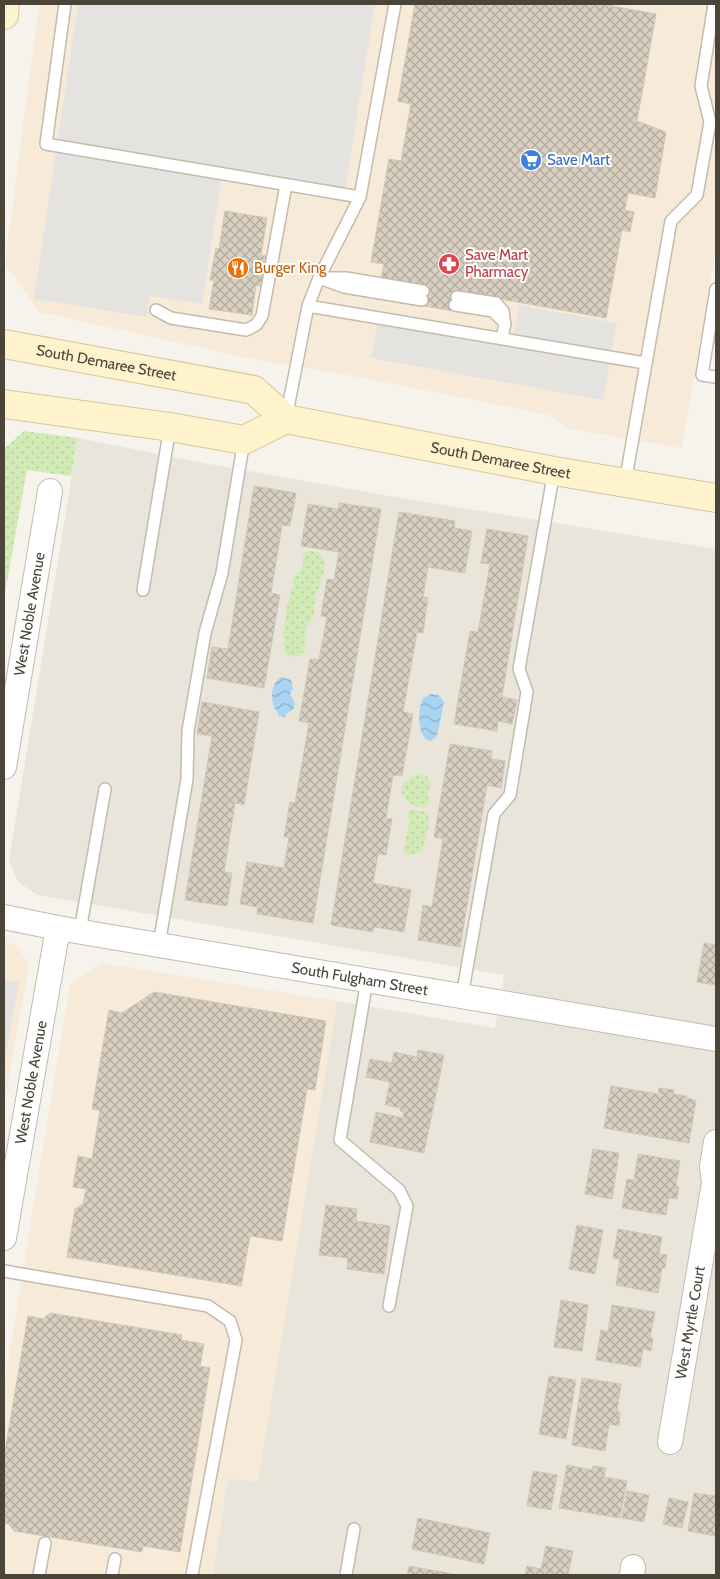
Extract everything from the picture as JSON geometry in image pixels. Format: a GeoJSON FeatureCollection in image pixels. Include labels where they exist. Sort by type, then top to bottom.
{"type":"FeatureCollection","features":[{"type":"Feature","properties":{"kind":"main road"},"geometry":{"type":"LineString","coordinates":[[4,16],[5,4]]}},
{"type":"Feature","properties":{"kind":"main road","name":"South Demaree Street"},"geometry":{"type":"LineString","coordinates":[[4,344],[254,390],[286,419],[554,472],[716,498]]}},
{"type":"Feature","properties":{"kind":"main road"},"geometry":{"type":"LineString","coordinates":[[4,404],[170,427],[244,440],[286,419]]}},
{"type":"Feature","properties":{"kind":"street","name":"West Noble Avenue"},"geometry":{"type":"LineString","coordinates":[[4,767],[50,491]]}},
{"type":"Feature","properties":{"kind":"street","name":"South Fulgham Street"},"geometry":{"type":"LineString","coordinates":[[4,917],[69,930],[716,1039]]}},
{"type":"Feature","properties":{"kind":"street","name":"West Noble Avenue"},"geometry":{"type":"LineString","coordinates":[[4,1238],[69,930]]}},
{"type":"Feature","properties":{"kind":"street","name":"West Myrtle Court"},"geometry":{"type":"LineString","coordinates":[[670,1442],[714,1182],[712,1166],[716,1142]]}},
{"type":"Feature","properties":{"kind":"lane"},"geometry":{"type":"LineString","coordinates":[[65,4],[46,144],[360,197]]}},
{"type":"Feature","properties":{"kind":"lane"},"geometry":{"type":"LineString","coordinates":[[286,419],[308,306],[319,278],[360,197],[395,4]]}},
{"type":"Feature","properties":{"kind":"lane"},"geometry":{"type":"LineString","coordinates":[[625,483],[671,221],[697,195],[710,122],[701,86],[714,4]]}},
{"type":"Feature","properties":{"kind":"lane"},"geometry":{"type":"LineString","coordinates":[[156,310],[171,318],[246,330],[256,325],[262,316],[286,185]]}},
{"type":"Feature","properties":{"kind":"lane"},"geometry":{"type":"LineString","coordinates":[[319,278],[344,287],[423,295]]}},
{"type":"Feature","properties":{"kind":"lane"},"geometry":{"type":"LineString","coordinates":[[716,289],[702,375],[716,377]]}},
{"type":"Feature","properties":{"kind":"lane"},"geometry":{"type":"LineString","coordinates":[[456,301],[493,311],[505,323],[502,339]]}},
{"type":"Feature","properties":{"kind":"lane"},"geometry":{"type":"LineString","coordinates":[[308,306],[645,363]]}},
{"type":"Feature","properties":{"kind":"lane"},"geometry":{"type":"LineString","coordinates":[[143,590],[170,427]]}},
{"type":"Feature","properties":{"kind":"lane"},"geometry":{"type":"LineString","coordinates":[[159,945],[187,779],[188,731],[205,633],[222,573],[244,440]]}},
{"type":"Feature","properties":{"kind":"lane"},"geometry":{"type":"LineString","coordinates":[[462,996],[494,814],[510,795],[528,692],[519,669],[554,472]]}},
{"type":"Feature","properties":{"kind":"lane"},"geometry":{"type":"LineString","coordinates":[[69,930],[105,789]]}},
{"type":"Feature","properties":{"kind":"lane"},"geometry":{"type":"LineString","coordinates":[[367,980],[340,1140],[399,1190],[407,1206],[389,1306]]}},
{"type":"Feature","properties":{"kind":"lane"},"geometry":{"type":"LineString","coordinates":[[4,1271],[208,1306],[230,1321],[236,1340],[192,1575]]}},
{"type":"Feature","properties":{"kind":"lane"},"geometry":{"type":"LineString","coordinates":[[346,1575],[354,1529]]}},
{"type":"Feature","properties":{"kind":"lane"},"geometry":{"type":"LineString","coordinates":[[39,1575],[45,1544]]}},
{"type":"Feature","properties":{"kind":"lane"},"geometry":{"type":"LineString","coordinates":[[112,1575],[115,1559]]}},
{"type":"Feature","properties":{"kind":"shaded area"},"geometry":{"type":"Polygon","coordinates":[[[39,4],[716,4],[716,248],[682,448],[570,429],[549,415],[342,374],[262,361],[39,312],[5,264],[39,4]]]}},
{"type":"Feature","properties":{"kind":"shaded area"},"geometry":{"type":"Polygon","coordinates":[[[78,4],[375,4],[345,189],[223,170],[202,304],[150,296],[146,317],[34,299],[78,4]]]}},
{"type":"Feature","properties":{"kind":"shaded area"},"geometry":{"type":"Polygon","coordinates":[[[519,305],[617,323],[603,400],[371,358],[378,322],[512,346],[519,305]]]}},
{"type":"Feature","properties":{"kind":"shaded area"},"geometry":{"type":"Polygon","coordinates":[[[78,438],[209,464],[395,497],[716,549],[716,1575],[212,1575],[228,1478],[258,1482],[337,1001],[495,1028],[504,975],[38,895],[18,882],[9,860],[78,438]]]}},
{"type":"Feature","properties":{"kind":"shaded area"},"geometry":{"type":"Polygon","coordinates":[[[4,942],[16,944],[29,965],[4,1105],[4,942]]]}},
{"type":"Feature","properties":{"kind":"shaded area"},"geometry":{"type":"Polygon","coordinates":[[[102,963],[337,1001],[258,1482],[228,1478],[212,1575],[4,1575],[4,1386],[70,985],[102,963]]]}},
{"type":"Feature","properties":{"kind":"shaded area"},"geometry":{"type":"Polygon","coordinates":[[[4,980],[19,982],[4,1067],[4,980]]]}},
{"type":"Feature","properties":{"kind":"green space"},"geometry":{"type":"Polygon","coordinates":[[[24,431],[78,438],[71,476],[27,470],[4,598],[4,449],[24,431]]]}},
{"type":"Feature","properties":{"kind":"green space"},"geometry":{"type":"Polygon","coordinates":[[[308,551],[318,552],[325,563],[322,581],[316,595],[314,617],[306,628],[305,651],[296,657],[286,655],[284,647],[284,622],[295,575],[302,567],[303,553],[308,551]]]}},
{"type":"Feature","properties":{"kind":"green space"},"geometry":{"type":"Polygon","coordinates":[[[417,774],[427,776],[431,784],[428,793],[429,805],[424,808],[410,803],[401,792],[404,782],[417,774]]]}},
{"type":"Feature","properties":{"kind":"green space"},"geometry":{"type":"Polygon","coordinates":[[[410,810],[423,811],[428,814],[429,823],[423,849],[414,854],[404,855],[403,850],[409,825],[408,812],[410,810]]]}},
{"type":"Feature","properties":{"kind":"water"},"geometry":{"type":"Polygon","coordinates":[[[282,677],[291,680],[293,688],[290,694],[295,703],[293,710],[286,714],[285,717],[279,716],[272,700],[274,686],[278,679],[282,677]]]}},
{"type":"Feature","properties":{"kind":"water"},"geometry":{"type":"Polygon","coordinates":[[[436,694],[444,702],[437,736],[431,741],[427,740],[421,731],[419,720],[423,698],[436,694]]]}},
{"type":"Feature","properties":{"kind":"building","name":"Save Mart"},"geometry":{"type":"Polygon","coordinates":[[[415,4],[601,4],[656,14],[637,121],[666,132],[655,198],[628,193],[625,210],[634,212],[630,232],[622,230],[606,318],[456,291],[452,311],[425,306],[428,286],[381,278],[384,264],[371,262],[389,159],[401,161],[411,104],[398,101],[415,4]]]}},
{"type":"Feature","properties":{"kind":"building","name":"Burger King"},"geometry":{"type":"Polygon","coordinates":[[[225,211],[267,218],[261,255],[266,256],[261,286],[256,285],[252,315],[209,309],[214,280],[210,280],[216,248],[219,249],[225,211]]]}},
{"type":"Feature","properties":{"kind":"building"},"geometry":{"type":"Polygon","coordinates":[[[716,325],[716,343],[713,342],[716,325]]]}},
{"type":"Feature","properties":{"kind":"building"},"geometry":{"type":"Polygon","coordinates":[[[254,486],[296,493],[290,526],[282,525],[271,593],[280,595],[264,688],[207,678],[212,647],[228,649],[254,486]]]}},
{"type":"Feature","properties":{"kind":"building"},"geometry":{"type":"Polygon","coordinates":[[[339,503],[381,509],[313,923],[257,914],[258,907],[240,904],[247,862],[284,868],[289,837],[284,837],[290,802],[295,803],[309,723],[299,721],[310,659],[319,660],[327,617],[321,616],[327,579],[334,580],[339,552],[301,546],[308,504],[338,509],[339,503]]]}},
{"type":"Feature","properties":{"kind":"building"},"geometry":{"type":"Polygon","coordinates":[[[399,512],[455,521],[454,528],[472,531],[465,573],[428,567],[423,597],[428,598],[423,633],[417,632],[403,712],[413,714],[402,776],[393,775],[386,818],[392,819],[386,855],[378,854],[373,883],[411,890],[404,932],[374,927],[373,932],[331,925],[399,512]]]}},
{"type":"Feature","properties":{"kind":"building"},"geometry":{"type":"Polygon","coordinates":[[[487,529],[528,536],[502,697],[517,700],[512,724],[498,721],[497,731],[454,724],[470,631],[478,632],[490,564],[481,563],[487,529]]]}},
{"type":"Feature","properties":{"kind":"building"},"geometry":{"type":"Polygon","coordinates":[[[202,702],[259,712],[244,805],[235,803],[224,872],[232,873],[227,906],[185,900],[212,736],[197,734],[202,702]]]}},
{"type":"Feature","properties":{"kind":"building"},"geometry":{"type":"Polygon","coordinates":[[[450,744],[492,751],[491,759],[505,761],[501,788],[487,785],[460,947],[418,940],[423,905],[432,907],[443,839],[434,837],[450,744]]]}},
{"type":"Feature","properties":{"kind":"building"},"geometry":{"type":"Polygon","coordinates":[[[704,943],[716,945],[716,985],[697,982],[704,943]]]}},
{"type":"Feature","properties":{"kind":"building"},"geometry":{"type":"Polygon","coordinates":[[[154,992],[326,1021],[315,1090],[307,1089],[282,1241],[250,1236],[241,1286],[67,1257],[75,1209],[83,1204],[86,1189],[73,1187],[78,1156],[92,1159],[100,1110],[92,1109],[109,1010],[122,1013],[154,992]]]}},
{"type":"Feature","properties":{"kind":"building"},"geometry":{"type":"Polygon","coordinates":[[[418,1050],[444,1055],[424,1153],[370,1142],[376,1112],[403,1118],[404,1112],[400,1111],[400,1108],[385,1105],[390,1082],[366,1077],[370,1059],[392,1063],[394,1052],[417,1057],[418,1050]]]}},
{"type":"Feature","properties":{"kind":"building"},"geometry":{"type":"Polygon","coordinates":[[[611,1086],[658,1094],[659,1088],[674,1090],[673,1094],[687,1096],[686,1098],[696,1100],[689,1143],[604,1128],[611,1086]]]}},
{"type":"Feature","properties":{"kind":"building"},"geometry":{"type":"Polygon","coordinates":[[[593,1149],[619,1153],[612,1199],[585,1194],[593,1149]]]}},
{"type":"Feature","properties":{"kind":"building"},"geometry":{"type":"Polygon","coordinates":[[[638,1154],[680,1161],[676,1186],[679,1187],[677,1199],[669,1198],[666,1215],[622,1208],[627,1179],[634,1180],[638,1154]]]}},
{"type":"Feature","properties":{"kind":"building"},"geometry":{"type":"Polygon","coordinates":[[[326,1205],[357,1209],[356,1221],[390,1226],[384,1274],[347,1269],[348,1258],[319,1255],[326,1205]]]}},
{"type":"Feature","properties":{"kind":"building"},"geometry":{"type":"Polygon","coordinates":[[[577,1225],[603,1230],[595,1274],[569,1269],[577,1225]]]}},
{"type":"Feature","properties":{"kind":"building"},"geometry":{"type":"Polygon","coordinates":[[[618,1229],[662,1237],[659,1254],[667,1255],[665,1268],[662,1268],[658,1293],[616,1285],[620,1259],[613,1258],[618,1229]]]}},
{"type":"Feature","properties":{"kind":"building"},"geometry":{"type":"Polygon","coordinates":[[[561,1300],[588,1305],[582,1351],[554,1347],[561,1300]]]}},
{"type":"Feature","properties":{"kind":"building"},"geometry":{"type":"Polygon","coordinates":[[[612,1305],[655,1312],[650,1338],[653,1338],[651,1351],[643,1349],[640,1367],[596,1360],[601,1330],[608,1332],[612,1305]]]}},
{"type":"Feature","properties":{"kind":"building"},"geometry":{"type":"Polygon","coordinates":[[[50,1313],[182,1335],[181,1340],[204,1344],[200,1366],[210,1368],[180,1552],[143,1546],[142,1552],[14,1531],[9,1524],[4,1523],[4,1457],[28,1316],[43,1319],[50,1313]]]}},
{"type":"Feature","properties":{"kind":"building"},"geometry":{"type":"Polygon","coordinates":[[[549,1376],[576,1380],[566,1439],[539,1434],[549,1376]]]}},
{"type":"Feature","properties":{"kind":"building"},"geometry":{"type":"Polygon","coordinates":[[[582,1378],[621,1384],[617,1411],[620,1412],[619,1426],[609,1424],[605,1451],[572,1445],[582,1378]]]}},
{"type":"Feature","properties":{"kind":"building"},"geometry":{"type":"Polygon","coordinates":[[[567,1465],[592,1470],[593,1466],[606,1468],[604,1477],[627,1481],[620,1518],[559,1508],[567,1465]]]}},
{"type":"Feature","properties":{"kind":"building"},"geometry":{"type":"Polygon","coordinates":[[[533,1471],[557,1475],[551,1510],[527,1506],[533,1471]]]}},
{"type":"Feature","properties":{"kind":"building"},"geometry":{"type":"Polygon","coordinates":[[[627,1491],[649,1495],[644,1522],[622,1518],[627,1491]]]}},
{"type":"Feature","properties":{"kind":"building"},"geometry":{"type":"Polygon","coordinates":[[[694,1493],[716,1496],[716,1536],[688,1531],[694,1493]]]}},
{"type":"Feature","properties":{"kind":"building"},"geometry":{"type":"Polygon","coordinates":[[[669,1498],[688,1502],[682,1528],[663,1524],[669,1498]]]}},
{"type":"Feature","properties":{"kind":"building"},"geometry":{"type":"Polygon","coordinates":[[[418,1518],[490,1533],[484,1564],[412,1549],[418,1518]]]}},
{"type":"Feature","properties":{"kind":"building"},"geometry":{"type":"Polygon","coordinates":[[[546,1546],[573,1551],[568,1575],[525,1575],[527,1566],[541,1569],[546,1546]]]}},
{"type":"Feature","properties":{"kind":"building"},"geometry":{"type":"Polygon","coordinates":[[[409,1566],[459,1575],[407,1575],[409,1566]]]}},
{"type":"Feature","properties":{"kind":"place","name":"Save Mart"},"geometry":{"type":"Point","coordinates":[531,160]}},
{"type":"Feature","properties":{"kind":"place","name":"Save Mart Pharmacy"},"geometry":{"type":"Point","coordinates":[449,264]}},
{"type":"Feature","properties":{"kind":"place","name":"Burger King"},"geometry":{"type":"Point","coordinates":[238,268]}}]}
